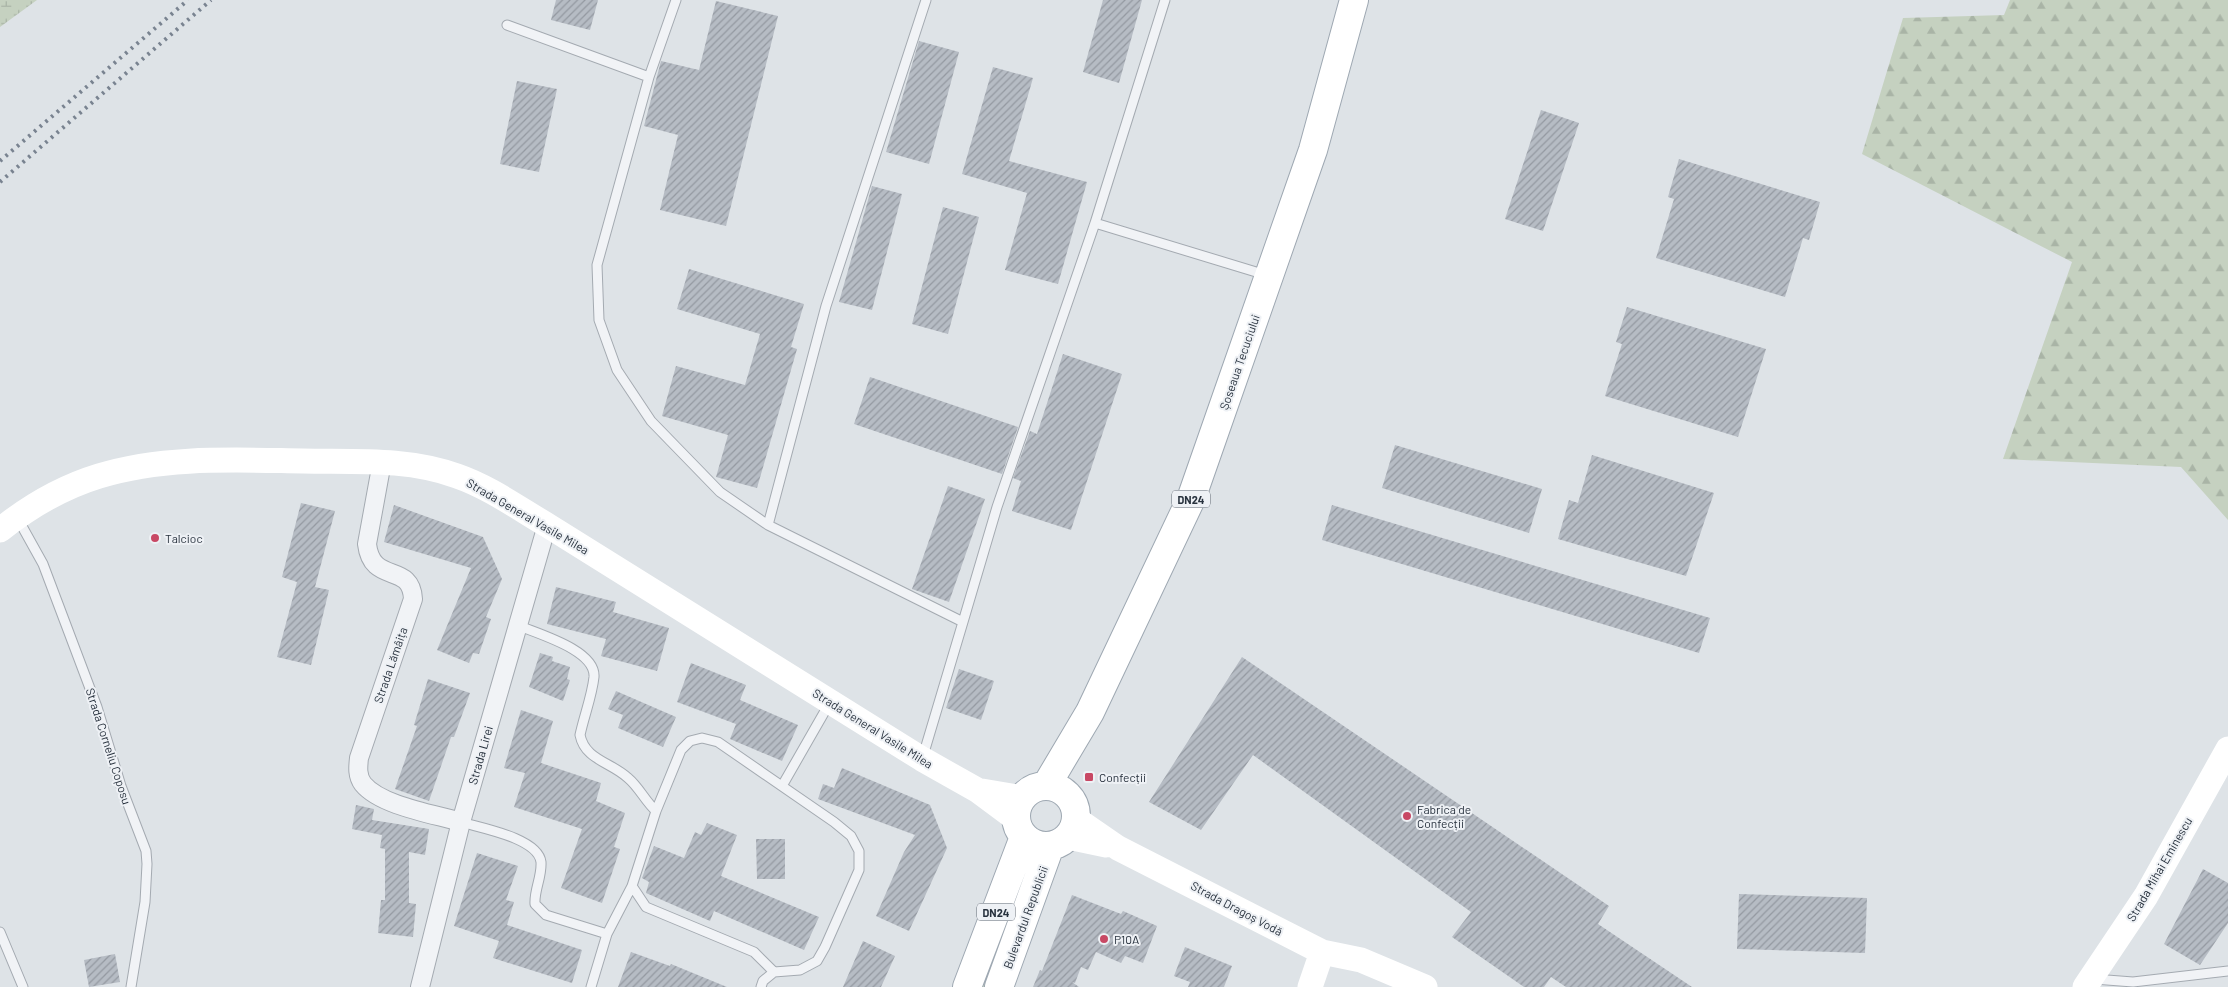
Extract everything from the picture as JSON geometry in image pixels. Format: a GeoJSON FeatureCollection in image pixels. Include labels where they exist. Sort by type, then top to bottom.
{"type":"FeatureCollection","features":[{"type":"Feature","properties":{"kind":"main road","name":"Șoseaua Tecuciului"},"geometry":{"type":"LineString","coordinates":[[1034,806],[1090,712],[1191,499],[1313,150],[1354,0]]}},
{"type":"Feature","properties":{"kind":"main road","name":"Strada General Vasile Milea"},"geometry":{"type":"LineString","coordinates":[[8,523],[71,485],[144,466],[242,460],[382,462],[406,464],[457,476],[485,489],[547,525],[922,759],[977,790],[1034,806]]}},
{"type":"Feature","properties":{"kind":"main road","name":"Strada Mihai Eminescu"},"geometry":{"type":"LineString","coordinates":[[2088,983],[2146,896],[2228,749]]}},
{"type":"Feature","properties":{"kind":"main road"},"geometry":{"type":"LineString","coordinates":[[1071,800],[1065,834],[1041,846],[1034,806],[1071,800]]}},
{"type":"Feature","properties":{"kind":"main road","name":"DN24"},"geometry":{"type":"LineString","coordinates":[[968,987],[1034,806]]}},
{"type":"Feature","properties":{"kind":"main road","name":"Strada Dragoș Vodă"},"geometry":{"type":"LineString","coordinates":[[1065,834],[1118,848],[1322,952]]}},
{"type":"Feature","properties":{"kind":"main road","name":"Bulevardul Republicii"},"geometry":{"type":"LineString","coordinates":[[1000,987],[1065,834]]}},
{"type":"Feature","properties":{"kind":"main road"},"geometry":{"type":"LineString","coordinates":[[1310,987],[1322,952],[1361,960],[1425,987]]}},
{"type":"Feature","properties":{"kind":"street","name":"Strada Lămâița"},"geometry":{"type":"LineString","coordinates":[[382,462],[367,544],[368,555],[374,564],[383,571],[408,580],[412,588],[413,599],[359,758],[357,770],[362,783],[384,799],[461,822]]}},
{"type":"Feature","properties":{"kind":"street","name":"Strada Lirei"},"geometry":{"type":"LineString","coordinates":[[420,987],[461,822],[547,525]]}},
{"type":"Feature","properties":{"kind":"lane"},"geometry":{"type":"LineString","coordinates":[[676,0],[649,77],[596,264],[599,320],[617,370],[651,421],[720,492],[768,525],[963,622]]}},
{"type":"Feature","properties":{"kind":"lane"},"geometry":{"type":"LineString","coordinates":[[768,525],[826,306],[926,0]]}},
{"type":"Feature","properties":{"kind":"lane"},"geometry":{"type":"LineString","coordinates":[[922,759],[997,507],[1095,223],[1165,0]]}},
{"type":"Feature","properties":{"kind":"lane"},"geometry":{"type":"LineString","coordinates":[[507,25],[649,77]]}},
{"type":"Feature","properties":{"kind":"lane"},"geometry":{"type":"LineString","coordinates":[[1095,223],[1269,276]]}},
{"type":"Feature","properties":{"kind":"lane","name":"Strada Corneliu Coposu"},"geometry":{"type":"LineString","coordinates":[[8,523],[44,564],[97,707],[121,786],[146,851],[145,902],[131,987]]}},
{"type":"Feature","properties":{"kind":"lane"},"geometry":{"type":"LineString","coordinates":[[517,625],[572,649],[590,663],[594,675],[580,735],[582,743],[595,757],[626,776],[656,811]]}},
{"type":"Feature","properties":{"kind":"lane"},"geometry":{"type":"LineString","coordinates":[[782,786],[830,701]]}},
{"type":"Feature","properties":{"kind":"lane"},"geometry":{"type":"LineString","coordinates":[[591,987],[607,934],[632,886],[656,811],[681,750],[690,741],[702,738],[718,742],[782,786],[851,836],[859,851],[859,870],[832,933],[817,961],[800,970],[774,972],[763,981],[761,987]]}},
{"type":"Feature","properties":{"kind":"lane"},"geometry":{"type":"LineString","coordinates":[[461,822],[525,842],[535,850],[541,860],[534,894],[534,904],[546,915],[607,934]]}},
{"type":"Feature","properties":{"kind":"lane"},"geometry":{"type":"LineString","coordinates":[[632,886],[646,907],[754,952],[774,972]]}},
{"type":"Feature","properties":{"kind":"lane"},"geometry":{"type":"LineString","coordinates":[[0,932],[23,987]]}},
{"type":"Feature","properties":{"kind":"lane"},"geometry":{"type":"LineString","coordinates":[[2088,983],[2133,982],[2228,971]]}},
{"type":"Feature","properties":{"kind":"green space"},"geometry":{"type":"Polygon","coordinates":[[[0,0],[37,0],[0,27],[0,0]]]}},
{"type":"Feature","properties":{"kind":"green space"},"geometry":{"type":"Polygon","coordinates":[[[2010,0],[2228,0],[2228,520],[2181,467],[2003,459],[2072,262],[1862,154],[1903,18],[2004,15],[2010,0]]]}},
{"type":"Feature","properties":{"kind":"green space"},"geometry":{"type":"Polygon","coordinates":[[[1004,927],[1011,930],[989,987],[980,987],[1004,927]]]}},
{"type":"Feature","properties":{"kind":"building"},"geometry":{"type":"Polygon","coordinates":[[[556,0],[598,0],[590,30],[551,20],[556,0]]]}},
{"type":"Feature","properties":{"kind":"building"},"geometry":{"type":"Polygon","coordinates":[[[1103,0],[1142,0],[1119,83],[1083,72],[1103,0]]]}},
{"type":"Feature","properties":{"kind":"building"},"geometry":{"type":"Polygon","coordinates":[[[716,1],[778,16],[726,226],[660,210],[678,135],[644,126],[661,61],[699,70],[716,1]]]}},
{"type":"Feature","properties":{"kind":"building"},"geometry":{"type":"Polygon","coordinates":[[[919,41],[959,52],[929,164],[886,152],[919,41]]]}},
{"type":"Feature","properties":{"kind":"building"},"geometry":{"type":"Polygon","coordinates":[[[993,67],[1033,78],[1009,161],[1087,182],[1058,284],[1005,270],[1027,193],[962,174],[993,67]]]}},
{"type":"Feature","properties":{"kind":"building"},"geometry":{"type":"Polygon","coordinates":[[[517,81],[557,89],[539,172],[500,164],[517,81]]]}},
{"type":"Feature","properties":{"kind":"building"},"geometry":{"type":"Polygon","coordinates":[[[1541,110],[1579,123],[1543,231],[1505,219],[1541,110]]]}},
{"type":"Feature","properties":{"kind":"building"},"geometry":{"type":"Polygon","coordinates":[[[1679,159],[1820,202],[1809,240],[1803,238],[1785,297],[1656,258],[1674,199],[1668,197],[1679,159]]]}},
{"type":"Feature","properties":{"kind":"building"},"geometry":{"type":"Polygon","coordinates":[[[872,186],[902,194],[872,310],[839,302],[872,186]]]}},
{"type":"Feature","properties":{"kind":"building"},"geometry":{"type":"Polygon","coordinates":[[[943,207],[979,217],[948,334],[912,324],[943,207]]]}},
{"type":"Feature","properties":{"kind":"building"},"geometry":{"type":"Polygon","coordinates":[[[689,269],[804,304],[791,347],[797,349],[757,488],[716,477],[728,435],[662,416],[676,366],[745,385],[760,334],[677,309],[689,269]]]}},
{"type":"Feature","properties":{"kind":"building"},"geometry":{"type":"Polygon","coordinates":[[[1627,307],[1766,349],[1738,437],[1605,396],[1622,344],[1616,342],[1627,307]]]}},
{"type":"Feature","properties":{"kind":"building"},"geometry":{"type":"Polygon","coordinates":[[[1063,354],[1122,374],[1071,530],[1012,511],[1021,481],[1013,478],[1030,431],[1037,434],[1063,354]]]}},
{"type":"Feature","properties":{"kind":"building"},"geometry":{"type":"Polygon","coordinates":[[[870,377],[1018,427],[1002,474],[854,424],[870,377]]]}},
{"type":"Feature","properties":{"kind":"building"},"geometry":{"type":"Polygon","coordinates":[[[1395,445],[1542,489],[1529,533],[1382,488],[1395,445]]]}},
{"type":"Feature","properties":{"kind":"building"},"geometry":{"type":"Polygon","coordinates":[[[1592,455],[1714,493],[1686,576],[1558,539],[1569,500],[1578,503],[1592,455]]]}},
{"type":"Feature","properties":{"kind":"building"},"geometry":{"type":"Polygon","coordinates":[[[948,486],[985,499],[949,602],[912,589],[948,486]]]}},
{"type":"Feature","properties":{"kind":"building"},"geometry":{"type":"Polygon","coordinates":[[[301,503],[335,511],[315,587],[329,590],[311,665],[277,657],[297,582],[282,577],[301,503]]]}},
{"type":"Feature","properties":{"kind":"building"},"geometry":{"type":"Polygon","coordinates":[[[394,505],[483,537],[502,579],[486,617],[491,619],[479,654],[473,653],[469,663],[437,650],[471,568],[384,542],[394,505]]]}},
{"type":"Feature","properties":{"kind":"building"},"geometry":{"type":"Polygon","coordinates":[[[1332,505],[1710,618],[1699,653],[1322,540],[1332,505]]]}},
{"type":"Feature","properties":{"kind":"building"},"geometry":{"type":"Polygon","coordinates":[[[556,587],[616,602],[613,612],[669,628],[657,671],[601,656],[606,639],[547,624],[556,587]]]}},
{"type":"Feature","properties":{"kind":"building"},"geometry":{"type":"Polygon","coordinates":[[[540,653],[553,657],[552,661],[570,667],[567,679],[570,680],[563,701],[529,687],[540,653]]]}},
{"type":"Feature","properties":{"kind":"building","name":"Fabrica de Confecții"},"geometry":{"type":"Polygon","coordinates":[[[1242,657],[1609,906],[1598,924],[1692,987],[1566,987],[1551,977],[1544,987],[1524,987],[1452,937],[1471,912],[1253,755],[1201,830],[1149,802],[1242,657]]]}},
{"type":"Feature","properties":{"kind":"building"},"geometry":{"type":"Polygon","coordinates":[[[691,663],[746,685],[740,700],[798,725],[782,761],[730,739],[736,724],[677,702],[691,663]]]}},
{"type":"Feature","properties":{"kind":"building"},"geometry":{"type":"Polygon","coordinates":[[[959,669],[994,681],[981,720],[946,708],[959,669]]]}},
{"type":"Feature","properties":{"kind":"building"},"geometry":{"type":"Polygon","coordinates":[[[428,679],[470,693],[454,737],[451,737],[429,801],[395,789],[417,726],[414,725],[428,679]]]}},
{"type":"Feature","properties":{"kind":"building"},"geometry":{"type":"Polygon","coordinates":[[[616,691],[676,717],[663,747],[618,728],[623,715],[608,709],[616,691]]]}},
{"type":"Feature","properties":{"kind":"building"},"geometry":{"type":"Polygon","coordinates":[[[521,710],[553,721],[541,763],[601,783],[596,801],[625,813],[614,847],[620,849],[602,903],[561,888],[582,829],[514,807],[525,773],[504,768],[521,710]]]}},
{"type":"Feature","properties":{"kind":"building"},"geometry":{"type":"Polygon","coordinates":[[[842,768],[930,805],[947,848],[909,931],[876,916],[904,852],[915,835],[818,799],[823,784],[834,788],[842,768]]]}},
{"type":"Feature","properties":{"kind":"building"},"geometry":{"type":"Polygon","coordinates":[[[356,805],[374,809],[372,820],[429,829],[425,855],[409,852],[409,903],[416,904],[413,937],[378,933],[381,900],[385,900],[385,849],[380,848],[382,835],[352,829],[356,805]]]}},
{"type":"Feature","properties":{"kind":"building"},"geometry":{"type":"Polygon","coordinates":[[[707,823],[737,835],[721,876],[819,917],[804,950],[714,911],[710,921],[646,893],[649,882],[642,878],[654,846],[684,858],[695,832],[701,835],[707,823]]]}},
{"type":"Feature","properties":{"kind":"building"},"geometry":{"type":"Polygon","coordinates":[[[756,839],[785,839],[785,879],[757,879],[756,839]]]}},
{"type":"Feature","properties":{"kind":"building"},"geometry":{"type":"Polygon","coordinates":[[[477,853],[518,866],[506,900],[514,902],[507,925],[582,950],[572,983],[493,958],[499,941],[454,926],[477,853]]]}},
{"type":"Feature","properties":{"kind":"building"},"geometry":{"type":"Polygon","coordinates":[[[2203,869],[2228,883],[2228,923],[2200,965],[2164,944],[2203,869]]]}},
{"type":"Feature","properties":{"kind":"building"},"geometry":{"type":"Polygon","coordinates":[[[1739,894],[1867,898],[1865,953],[1737,949],[1739,894]]]}},
{"type":"Feature","properties":{"kind":"building","name":"P10A"},"geometry":{"type":"Polygon","coordinates":[[[1072,895],[1121,914],[1123,911],[1157,926],[1143,963],[1125,956],[1121,963],[1096,952],[1088,970],[1081,967],[1075,983],[1072,982],[1079,987],[1033,987],[1040,970],[1042,971],[1072,895]]]}},
{"type":"Feature","properties":{"kind":"building"},"geometry":{"type":"Polygon","coordinates":[[[863,941],[895,956],[881,987],[843,987],[863,941]]]}},
{"type":"Feature","properties":{"kind":"building"},"geometry":{"type":"Polygon","coordinates":[[[1185,947],[1232,966],[1224,987],[1188,987],[1190,982],[1174,976],[1185,947]]]}},
{"type":"Feature","properties":{"kind":"building"},"geometry":{"type":"Polygon","coordinates":[[[631,952],[670,966],[671,964],[727,987],[618,987],[631,952]]]}},
{"type":"Feature","properties":{"kind":"building"},"geometry":{"type":"Polygon","coordinates":[[[115,954],[120,982],[89,987],[84,960],[115,954]]]}},
{"type":"Feature","properties":{"kind":"railway"},"geometry":{"type":"LineString","coordinates":[[0,161],[188,0]]}},
{"type":"Feature","properties":{"kind":"railway"},"geometry":{"type":"LineString","coordinates":[[0,182],[211,0]]}},
{"type":"Feature","properties":{"kind":"place","name":"Talcioc"},"geometry":{"type":"Point","coordinates":[155,538]}},
{"type":"Feature","properties":{"kind":"place","name":"Confecții"},"geometry":{"type":"Point","coordinates":[1089,777]}},
{"type":"Feature","properties":{"kind":"place","name":"Fabrica de Confecții"},"geometry":{"type":"Point","coordinates":[1407,816]}},
{"type":"Feature","properties":{"kind":"place","name":"P10A"},"geometry":{"type":"Point","coordinates":[1104,939]}}]}
